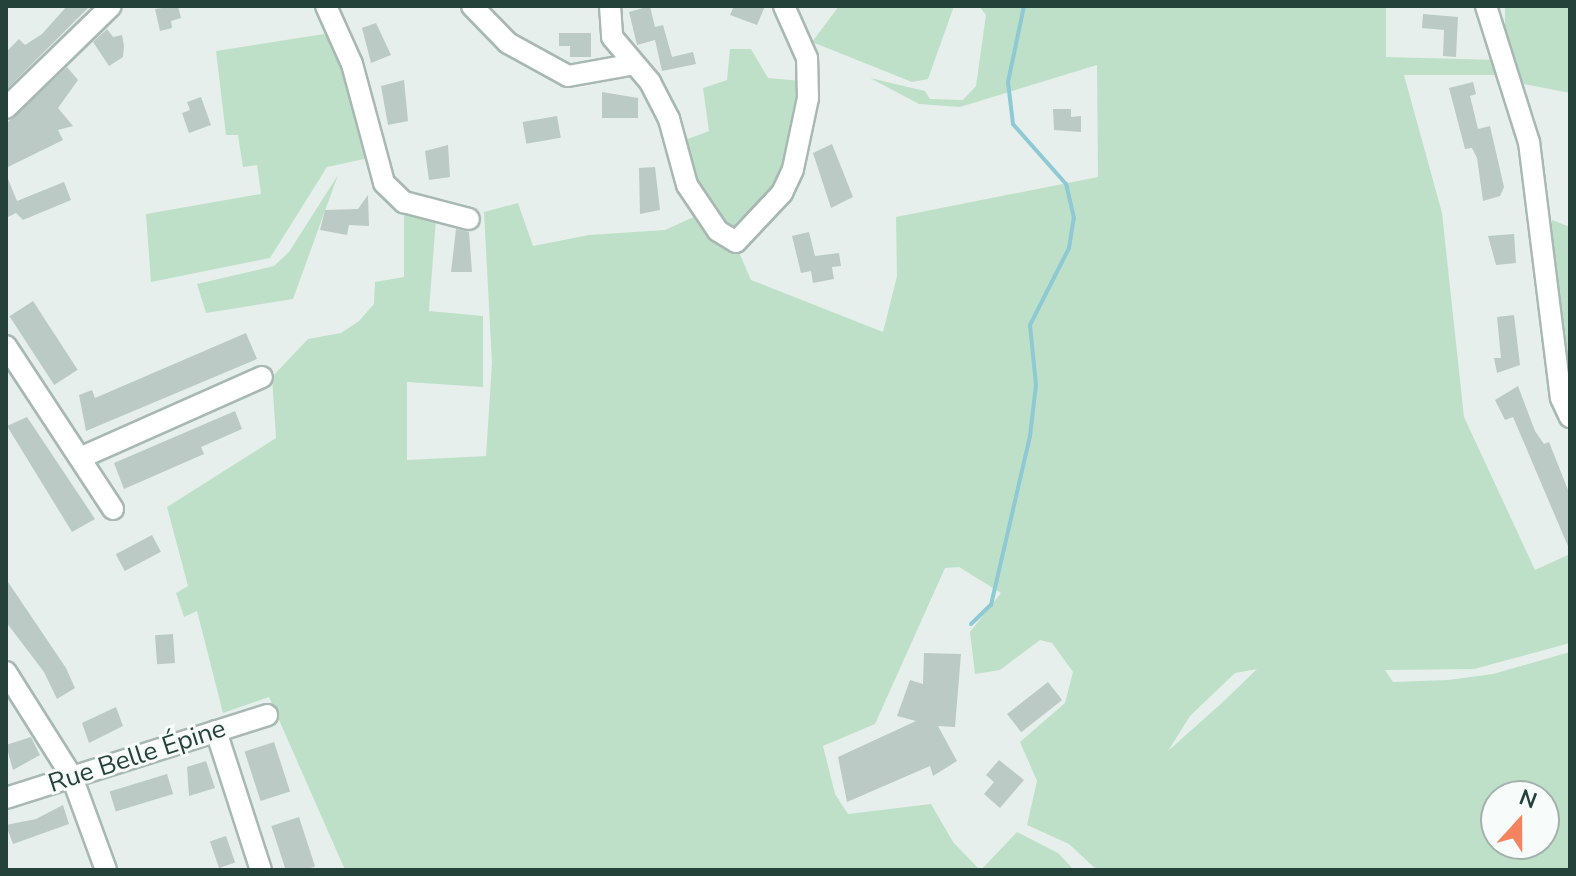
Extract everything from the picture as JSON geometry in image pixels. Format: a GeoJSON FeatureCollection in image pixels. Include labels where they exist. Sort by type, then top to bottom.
{"type":"FeatureCollection","features":[{"type":"Feature","properties":{"kind":"street"},"geometry":{"type":"LineString","coordinates":[[6,108],[111,6]]}},
{"type":"Feature","properties":{"kind":"street"},"geometry":{"type":"LineString","coordinates":[[326,6],[352,64],[384,183],[404,202],[469,219]]}},
{"type":"Feature","properties":{"kind":"street"},"geometry":{"type":"LineString","coordinates":[[472,6],[508,43],[568,76],[630,65]]}},
{"type":"Feature","properties":{"kind":"street"},"geometry":{"type":"LineString","coordinates":[[610,6],[612,37],[630,65],[650,82],[669,119],[687,185],[718,231],[736,242],[782,193],[793,169],[808,98],[807,58],[784,6]]}},
{"type":"Feature","properties":{"kind":"street"},"geometry":{"type":"LineString","coordinates":[[1486,6],[1529,142],[1561,398],[1570,417]]}},
{"type":"Feature","properties":{"kind":"street"},"geometry":{"type":"LineString","coordinates":[[6,346],[113,509]]}},
{"type":"Feature","properties":{"kind":"street"},"geometry":{"type":"LineString","coordinates":[[80,458],[262,377]]}},
{"type":"Feature","properties":{"kind":"street"},"geometry":{"type":"LineString","coordinates":[[6,672],[72,777],[106,870]]}},
{"type":"Feature","properties":{"kind":"street","name":"Rue Belle Épine"},"geometry":{"type":"LineString","coordinates":[[6,798],[267,715]]}},
{"type":"Feature","properties":{"kind":"street"},"geometry":{"type":"LineString","coordinates":[[216,731],[261,870]]}},
{"type":"Feature","properties":{"kind":"green space"},"geometry":{"type":"Polygon","coordinates":[[[839,6],[954,6],[928,79],[912,82],[812,42],[839,6]]]}},
{"type":"Feature","properties":{"kind":"green space"},"geometry":{"type":"Polygon","coordinates":[[[979,6],[1386,6],[1386,57],[1500,60],[1504,75],[1404,75],[1442,213],[1464,417],[1535,570],[1570,554],[1570,643],[1474,669],[1385,670],[1393,682],[1448,680],[1493,674],[1570,652],[1570,870],[1097,870],[1069,844],[1027,825],[1037,781],[1020,742],[1065,703],[1073,672],[1052,643],[1040,640],[1000,670],[975,674],[970,632],[1001,593],[959,567],[945,568],[875,724],[823,746],[835,794],[848,814],[931,804],[953,842],[980,870],[345,870],[269,697],[223,713],[197,611],[184,617],[176,593],[188,586],[167,507],[276,438],[272,377],[308,339],[341,333],[359,321],[374,304],[375,282],[404,277],[404,209],[436,219],[429,311],[483,316],[483,387],[407,382],[407,460],[486,456],[492,363],[484,212],[518,203],[533,246],[589,235],[665,230],[698,215],[739,252],[751,280],[883,332],[897,276],[896,217],[1098,177],[1097,65],[960,107],[919,104],[870,78],[925,91],[930,99],[963,100],[976,86],[986,15],[979,6]],[[1257,669],[1235,673],[1190,716],[1168,751],[1257,669]]]}},
{"type":"Feature","properties":{"kind":"green space"},"geometry":{"type":"Polygon","coordinates":[[[1505,6],[1570,6],[1570,93],[1524,84],[1505,41],[1505,6]]]}},
{"type":"Feature","properties":{"kind":"green space"},"geometry":{"type":"Polygon","coordinates":[[[337,32],[369,158],[327,167],[270,258],[151,282],[146,214],[261,194],[257,165],[243,167],[238,135],[226,135],[216,51],[337,32]]]}},
{"type":"Feature","properties":{"kind":"green space"},"geometry":{"type":"Polygon","coordinates":[[[730,49],[751,49],[768,78],[802,81],[789,166],[776,198],[736,236],[705,204],[685,140],[709,131],[703,88],[727,80],[730,49]]]}},
{"type":"Feature","properties":{"kind":"green space"},"geometry":{"type":"Polygon","coordinates":[[[338,175],[293,299],[206,313],[197,284],[274,266],[289,252],[338,175]]]}},
{"type":"Feature","properties":{"kind":"green space"},"geometry":{"type":"Polygon","coordinates":[[[1552,220],[1570,227],[1570,401],[1548,244],[1552,220]]]}},
{"type":"Feature","properties":{"kind":"green space"},"geometry":{"type":"Polygon","coordinates":[[[1017,832],[1058,853],[1074,870],[981,870],[1017,832]]]}},
{"type":"Feature","properties":{"kind":"building"},"geometry":{"type":"Polygon","coordinates":[[[67,6],[90,6],[6,90],[6,52],[19,39],[25,45],[42,34],[67,6]]]}},
{"type":"Feature","properties":{"kind":"building"},"geometry":{"type":"Polygon","coordinates":[[[178,6],[181,18],[171,21],[172,28],[160,31],[155,9],[178,6]]]}},
{"type":"Feature","properties":{"kind":"building"},"geometry":{"type":"Polygon","coordinates":[[[650,6],[655,27],[663,25],[672,57],[693,52],[696,64],[662,71],[655,40],[637,45],[629,12],[650,6]]]}},
{"type":"Feature","properties":{"kind":"building"},"geometry":{"type":"Polygon","coordinates":[[[734,6],[765,6],[757,25],[730,15],[734,6]]]}},
{"type":"Feature","properties":{"kind":"building"},"geometry":{"type":"Polygon","coordinates":[[[1423,14],[1458,17],[1456,57],[1443,56],[1444,30],[1422,28],[1423,14]]]}},
{"type":"Feature","properties":{"kind":"building"},"geometry":{"type":"Polygon","coordinates":[[[376,23],[391,55],[371,63],[362,28],[376,23]]]}},
{"type":"Feature","properties":{"kind":"building"},"geometry":{"type":"Polygon","coordinates":[[[107,29],[113,37],[122,35],[124,46],[123,57],[109,66],[93,42],[107,29]]]}},
{"type":"Feature","properties":{"kind":"building"},"geometry":{"type":"Polygon","coordinates":[[[559,33],[591,33],[591,57],[570,57],[570,46],[559,46],[559,33]]]}},
{"type":"Feature","properties":{"kind":"building"},"geometry":{"type":"Polygon","coordinates":[[[67,67],[78,80],[58,108],[73,126],[58,130],[63,140],[6,168],[6,124],[67,67]]]}},
{"type":"Feature","properties":{"kind":"building"},"geometry":{"type":"Polygon","coordinates":[[[404,80],[408,121],[388,125],[381,86],[404,80]]]}},
{"type":"Feature","properties":{"kind":"building"},"geometry":{"type":"Polygon","coordinates":[[[1473,82],[1476,94],[1470,96],[1478,129],[1490,126],[1504,187],[1500,196],[1483,201],[1477,158],[1472,148],[1465,149],[1449,88],[1473,82]]]}},
{"type":"Feature","properties":{"kind":"building"},"geometry":{"type":"Polygon","coordinates":[[[602,92],[638,98],[638,118],[602,118],[602,92]]]}},
{"type":"Feature","properties":{"kind":"building"},"geometry":{"type":"Polygon","coordinates":[[[201,97],[211,125],[189,133],[182,113],[190,110],[187,102],[201,97]]]}},
{"type":"Feature","properties":{"kind":"building"},"geometry":{"type":"Polygon","coordinates":[[[1053,109],[1071,109],[1071,117],[1081,116],[1081,132],[1054,130],[1053,109]]]}},
{"type":"Feature","properties":{"kind":"building"},"geometry":{"type":"Polygon","coordinates":[[[557,116],[561,138],[526,144],[523,122],[557,116]]]}},
{"type":"Feature","properties":{"kind":"building"},"geometry":{"type":"Polygon","coordinates":[[[832,144],[853,197],[831,208],[813,153],[832,144]]]}},
{"type":"Feature","properties":{"kind":"building"},"geometry":{"type":"Polygon","coordinates":[[[448,145],[450,177],[429,180],[425,151],[448,145]]]}},
{"type":"Feature","properties":{"kind":"building"},"geometry":{"type":"Polygon","coordinates":[[[655,167],[660,210],[640,214],[639,168],[655,167]]]}},
{"type":"Feature","properties":{"kind":"building"},"geometry":{"type":"Polygon","coordinates":[[[6,174],[17,201],[64,182],[71,200],[23,220],[16,213],[6,218],[6,174]]]}},
{"type":"Feature","properties":{"kind":"building"},"geometry":{"type":"Polygon","coordinates":[[[368,195],[369,226],[349,225],[347,235],[320,230],[325,210],[358,209],[368,195]]]}},
{"type":"Feature","properties":{"kind":"building"},"geometry":{"type":"Polygon","coordinates":[[[456,229],[469,232],[472,272],[451,272],[456,229]]]}},
{"type":"Feature","properties":{"kind":"building"},"geometry":{"type":"Polygon","coordinates":[[[809,232],[815,256],[839,253],[841,266],[832,267],[834,279],[813,283],[811,271],[801,273],[792,236],[809,232]]]}},
{"type":"Feature","properties":{"kind":"building"},"geometry":{"type":"Polygon","coordinates":[[[1514,234],[1516,263],[1496,265],[1488,236],[1514,234]]]}},
{"type":"Feature","properties":{"kind":"building"},"geometry":{"type":"Polygon","coordinates":[[[33,301],[78,370],[54,385],[10,316],[33,301]]]}},
{"type":"Feature","properties":{"kind":"building"},"geometry":{"type":"Polygon","coordinates":[[[1514,315],[1520,365],[1497,373],[1494,358],[1501,358],[1497,317],[1514,315]]]}},
{"type":"Feature","properties":{"kind":"building"},"geometry":{"type":"Polygon","coordinates":[[[246,333],[257,359],[86,431],[79,395],[92,390],[95,398],[246,333]]]}},
{"type":"Feature","properties":{"kind":"building"},"geometry":{"type":"Polygon","coordinates":[[[1518,386],[1535,431],[1544,444],[1549,442],[1570,495],[1570,551],[1513,417],[1505,420],[1495,400],[1518,386]]]}},
{"type":"Feature","properties":{"kind":"building"},"geometry":{"type":"Polygon","coordinates":[[[235,411],[242,429],[201,447],[204,454],[124,489],[114,463],[235,411]]]}},
{"type":"Feature","properties":{"kind":"building"},"geometry":{"type":"Polygon","coordinates":[[[27,417],[95,519],[72,532],[7,426],[27,417]]]}},
{"type":"Feature","properties":{"kind":"building"},"geometry":{"type":"Polygon","coordinates":[[[152,535],[161,552],[125,571],[116,554],[152,535]]]}},
{"type":"Feature","properties":{"kind":"building"},"geometry":{"type":"Polygon","coordinates":[[[6,579],[66,668],[75,688],[57,699],[44,672],[6,622],[6,579]]]}},
{"type":"Feature","properties":{"kind":"building"},"geometry":{"type":"Polygon","coordinates":[[[173,634],[175,663],[157,664],[155,635],[173,634]]]}},
{"type":"Feature","properties":{"kind":"building"},"geometry":{"type":"Polygon","coordinates":[[[924,653],[961,654],[955,727],[938,726],[957,761],[933,776],[930,766],[847,802],[838,757],[916,721],[897,716],[910,680],[923,684],[924,653]]]}},
{"type":"Feature","properties":{"kind":"building"},"geometry":{"type":"Polygon","coordinates":[[[1048,682],[1062,700],[1021,732],[1007,714],[1048,682]]]}},
{"type":"Feature","properties":{"kind":"building"},"geometry":{"type":"Polygon","coordinates":[[[116,707],[123,726],[89,743],[82,723],[116,707]]]}},
{"type":"Feature","properties":{"kind":"building"},"geometry":{"type":"Polygon","coordinates":[[[31,737],[40,755],[13,770],[6,745],[31,737]]]}},
{"type":"Feature","properties":{"kind":"building"},"geometry":{"type":"Polygon","coordinates":[[[274,742],[290,791],[261,801],[245,752],[274,742]]]}},
{"type":"Feature","properties":{"kind":"building"},"geometry":{"type":"Polygon","coordinates":[[[999,760],[1024,780],[1000,808],[984,794],[994,782],[986,775],[999,760]]]}},
{"type":"Feature","properties":{"kind":"building"},"geometry":{"type":"Polygon","coordinates":[[[206,761],[215,788],[189,796],[187,767],[206,761]]]}},
{"type":"Feature","properties":{"kind":"building"},"geometry":{"type":"Polygon","coordinates":[[[167,774],[173,794],[116,812],[110,792],[167,774]]]}},
{"type":"Feature","properties":{"kind":"building"},"geometry":{"type":"Polygon","coordinates":[[[63,805],[69,824],[13,844],[6,825],[36,819],[63,805]]]}},
{"type":"Feature","properties":{"kind":"building"},"geometry":{"type":"Polygon","coordinates":[[[299,817],[315,866],[286,870],[271,826],[299,817]]]}},
{"type":"Feature","properties":{"kind":"building"},"geometry":{"type":"Polygon","coordinates":[[[226,836],[235,862],[219,868],[210,842],[226,836]]]}},
{"type":"Feature","properties":{"kind":"waterway"},"geometry":{"type":"LineString","coordinates":[[971,624],[991,605],[1030,436],[1036,385],[1030,325],[1069,248],[1074,218],[1066,184],[1013,124],[1008,82],[1024,6]]}}]}
